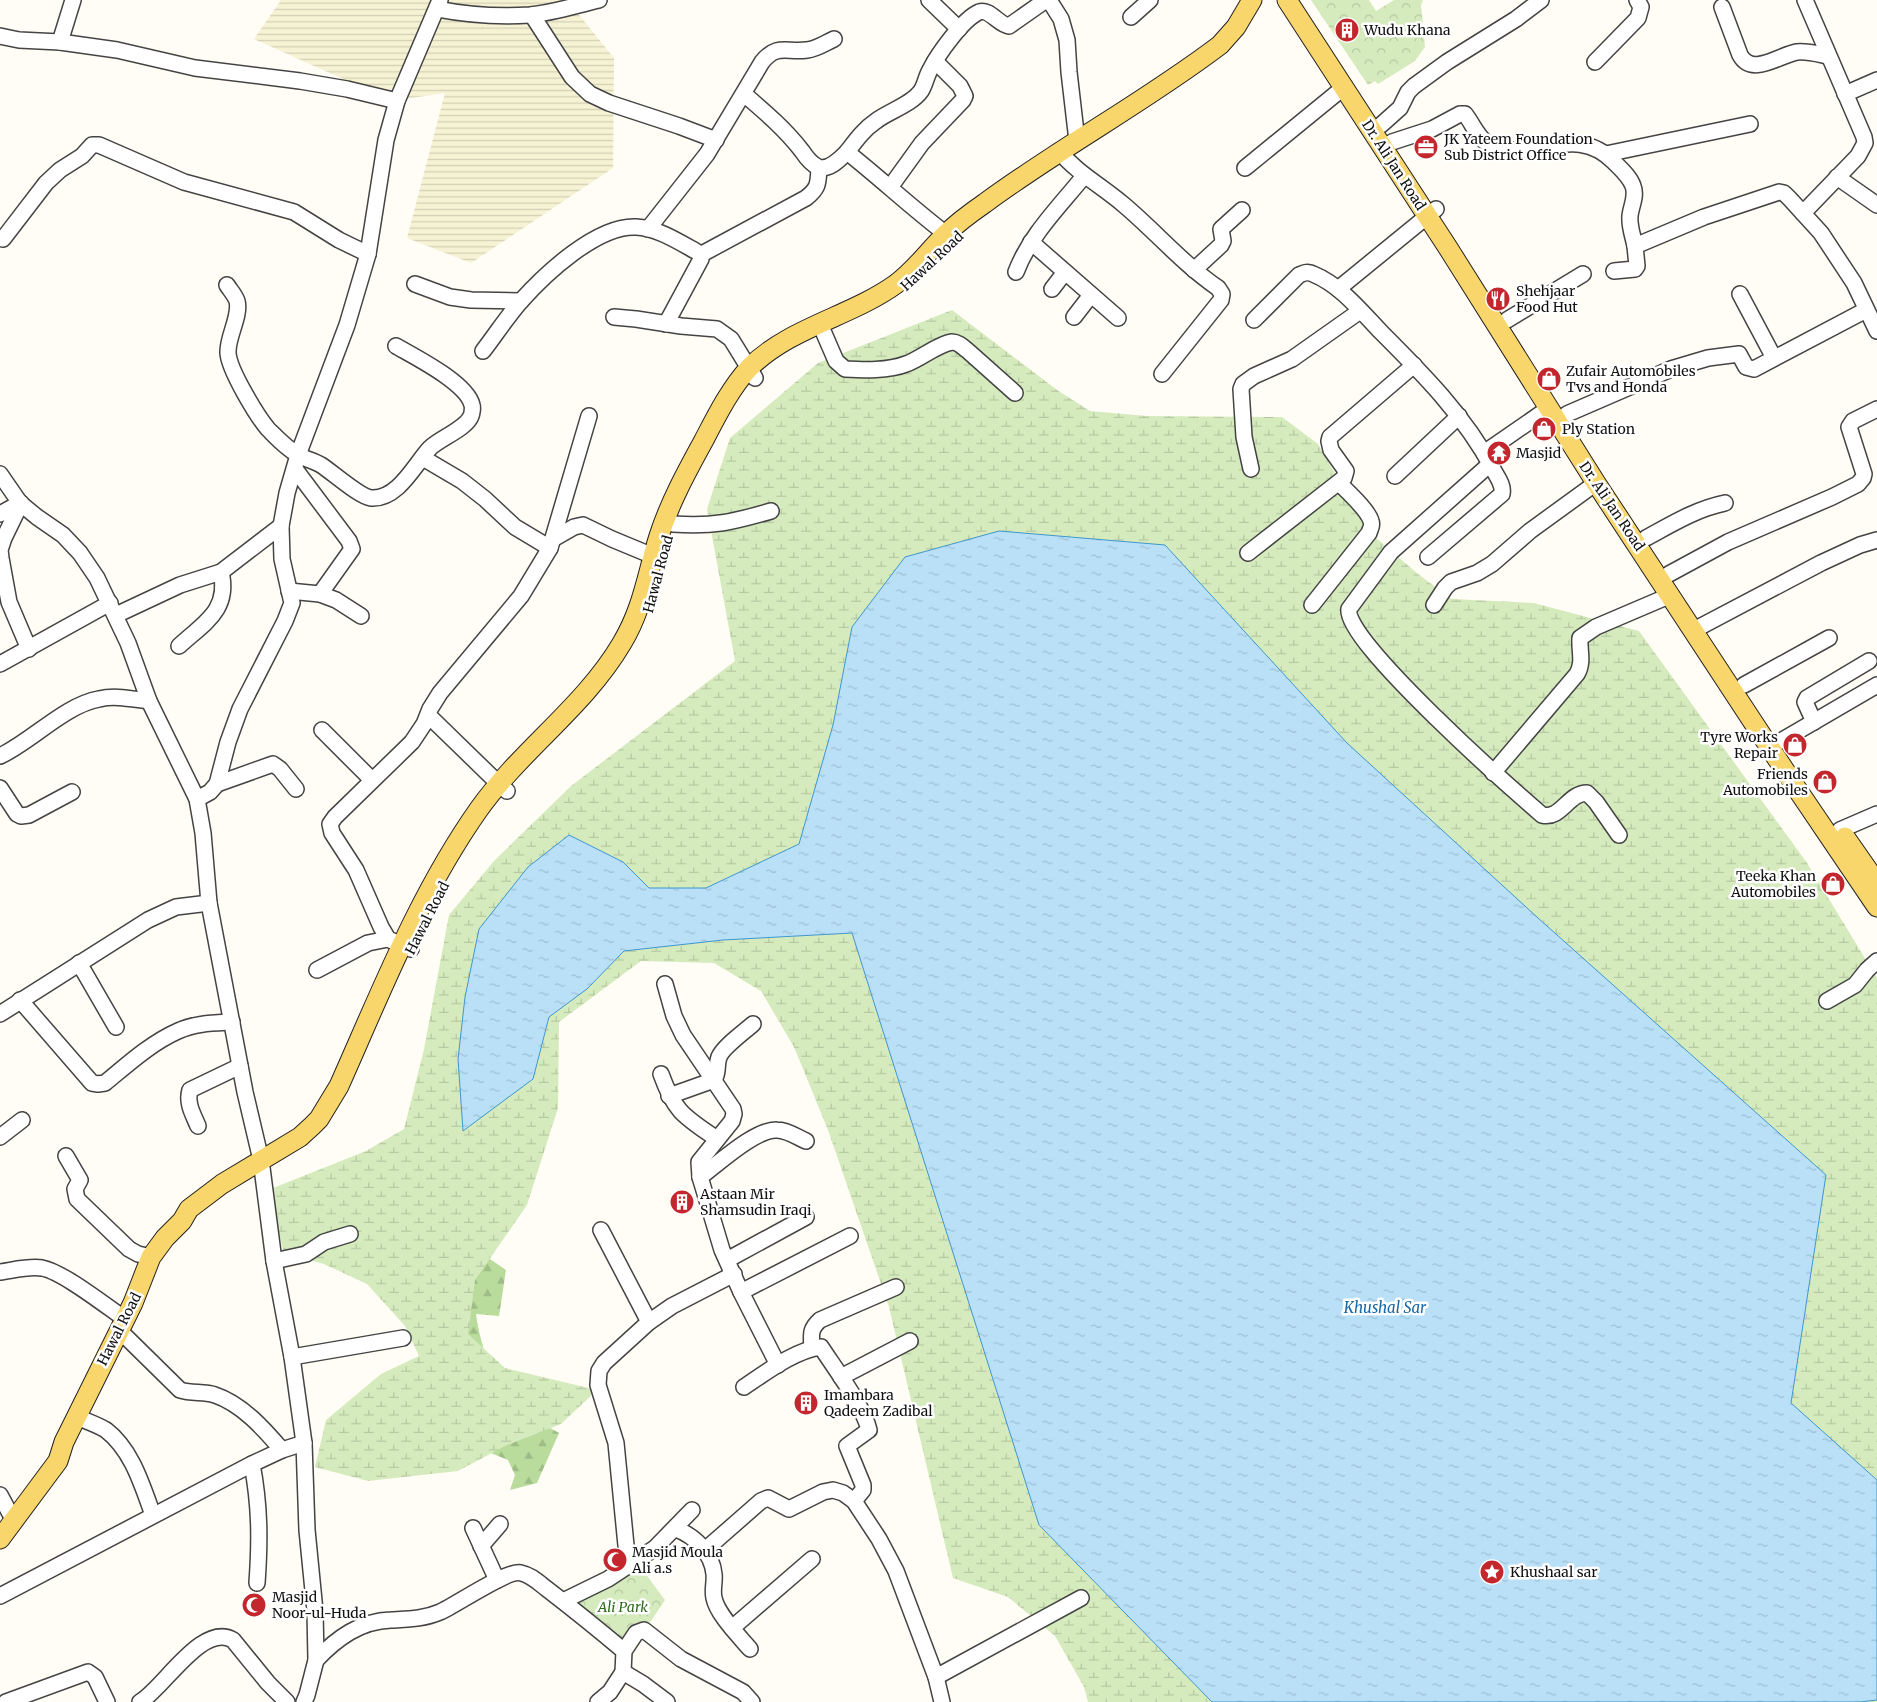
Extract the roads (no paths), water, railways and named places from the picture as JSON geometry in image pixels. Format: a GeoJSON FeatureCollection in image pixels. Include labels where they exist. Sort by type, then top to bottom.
{"type":"FeatureCollection","features":[{"type":"Feature","properties":{"kind":"main road","name":"Hawal Road"},"geometry":{"type":"LineString","coordinates":[[657,552],[726,416],[752,373],[824,331],[869,310],[900,291],[920,276],[963,232],[1063,156],[1077,141],[1220,45],[1236,27],[1252,0]]}},
{"type":"Feature","properties":{"kind":"main road","name":"Dr. Ali Jan Road"},"geometry":{"type":"LineString","coordinates":[[1288,0],[1315,32],[1392,142],[1431,212],[1558,411],[1646,538],[1662,569],[1671,596],[1699,627],[1744,685],[1781,741],[1822,816],[1840,830],[1877,883]]}},
{"type":"Feature","properties":{"kind":"main road","name":"Dr. Ali Jan Road"},"geometry":{"type":"LineString","coordinates":[[1301,0],[1344,88],[1507,320],[1596,482],[1662,569],[1876,903]]}},
{"type":"Feature","properties":{"kind":"main road","name":"Hawal Road"},"geometry":{"type":"LineString","coordinates":[[0,1539],[8,1519],[58,1461],[64,1442],[122,1325],[151,1257],[165,1238],[190,1209],[222,1184],[262,1165],[300,1137],[324,1112],[339,1086],[400,945],[449,855],[481,806],[503,788],[604,670],[636,618],[678,487],[724,402],[752,373],[767,354],[802,331],[878,295],[896,283],[918,265],[946,234],[981,205],[1225,55],[1234,44],[1236,27]]}},
{"type":"Feature","properties":{"kind":"street"},"geometry":{"type":"LineString","coordinates":[[60,42],[73,0]]}},
{"type":"Feature","properties":{"kind":"street"},"geometry":{"type":"LineString","coordinates":[[197,799],[210,792],[217,784],[228,742],[240,709],[285,621],[292,603],[282,558],[281,526],[287,493],[296,462],[347,325],[368,254],[386,140],[397,101],[439,5],[462,14],[492,16],[532,15],[599,0]]}},
{"type":"Feature","properties":{"kind":"street"},"geometry":{"type":"LineString","coordinates":[[929,0],[959,29]]}},
{"type":"Feature","properties":{"kind":"street"},"geometry":{"type":"LineString","coordinates":[[744,94],[790,136],[811,162],[819,168],[828,167],[847,152],[867,128],[877,120],[914,99],[921,91],[935,61],[959,29],[982,11],[987,12],[1004,26],[1009,26],[1048,0],[1060,19],[1067,40],[1077,141]]}},
{"type":"Feature","properties":{"kind":"street"},"geometry":{"type":"LineString","coordinates":[[1131,17],[1150,0]]}},
{"type":"Feature","properties":{"kind":"street"},"geometry":{"type":"LineString","coordinates":[[1381,125],[1400,108],[1408,92],[1414,86],[1516,19],[1541,0]]}},
{"type":"Feature","properties":{"kind":"street"},"geometry":{"type":"LineString","coordinates":[[1595,62],[1638,18],[1641,13],[1641,7],[1637,0]]}},
{"type":"Feature","properties":{"kind":"street"},"geometry":{"type":"LineString","coordinates":[[1803,213],[1858,156],[1865,144],[1864,137],[1805,0]]}},
{"type":"Feature","properties":{"kind":"street"},"geometry":{"type":"LineString","coordinates":[[1722,7],[1740,56],[1750,66],[1794,53],[1803,52],[1828,56]]}},
{"type":"Feature","properties":{"kind":"street"},"geometry":{"type":"LineString","coordinates":[[532,15],[572,77],[590,94],[609,103],[716,140]]}},
{"type":"Feature","properties":{"kind":"street"},"geometry":{"type":"LineString","coordinates":[[0,36],[19,40],[60,42],[118,50],[195,68],[300,80],[397,101]]}},
{"type":"Feature","properties":{"kind":"street"},"geometry":{"type":"LineString","coordinates":[[648,229],[707,154],[769,53],[778,50],[808,50],[834,39]]}},
{"type":"Feature","properties":{"kind":"street"},"geometry":{"type":"LineString","coordinates":[[891,186],[922,143],[965,96],[960,86],[935,61]]}},
{"type":"Feature","properties":{"kind":"street"},"geometry":{"type":"LineString","coordinates":[[1845,94],[1877,80]]}},
{"type":"Feature","properties":{"kind":"street"},"geometry":{"type":"LineString","coordinates":[[1245,168],[1344,88]]}},
{"type":"Feature","properties":{"kind":"street"},"geometry":{"type":"LineString","coordinates":[[1392,142],[1432,129],[1460,114],[1464,114],[1478,135],[1488,145],[1500,149],[1518,150],[1576,144],[1587,145],[1606,154],[1624,172],[1634,189],[1635,195],[1630,217],[1637,266],[1635,269],[1614,272]]}},
{"type":"Feature","properties":{"kind":"street"},"geometry":{"type":"LineString","coordinates":[[1606,154],[1750,124]]}},
{"type":"Feature","properties":{"kind":"street"},"geometry":{"type":"LineString","coordinates":[[3,240],[46,183],[60,170],[82,156],[92,145],[99,145],[184,182],[294,212],[339,240],[368,254]]}},
{"type":"Feature","properties":{"kind":"street"},"geometry":{"type":"LineString","coordinates":[[847,152],[891,186],[919,213],[946,234]]}},
{"type":"Feature","properties":{"kind":"street"},"geometry":{"type":"LineString","coordinates":[[1063,156],[1084,176],[1124,204],[1194,270],[1218,288],[1222,294],[1221,300],[1162,374]]}},
{"type":"Feature","properties":{"kind":"street"},"geometry":{"type":"LineString","coordinates":[[700,255],[806,198],[814,192],[818,185],[819,168]]}},
{"type":"Feature","properties":{"kind":"street"},"geometry":{"type":"LineString","coordinates":[[1016,272],[1031,242],[1084,176]]}},
{"type":"Feature","properties":{"kind":"street"},"geometry":{"type":"LineString","coordinates":[[1837,177],[1877,205]]}},
{"type":"Feature","properties":{"kind":"street"},"geometry":{"type":"LineString","coordinates":[[1635,246],[1704,217],[1779,192],[1784,193],[1821,233],[1854,283],[1877,331]]}},
{"type":"Feature","properties":{"kind":"street"},"geometry":{"type":"LineString","coordinates":[[1194,270],[1221,245],[1224,241],[1221,229],[1242,210]]}},
{"type":"Feature","properties":{"kind":"street"},"geometry":{"type":"LineString","coordinates":[[1338,289],[1431,212]]}},
{"type":"Feature","properties":{"kind":"street"},"geometry":{"type":"LineString","coordinates":[[483,350],[521,301],[550,273],[580,248],[604,234],[622,227],[648,229],[668,236],[699,252],[701,258],[666,324]]}},
{"type":"Feature","properties":{"kind":"street"},"geometry":{"type":"LineString","coordinates":[[1031,242],[1118,318]]}},
{"type":"Feature","properties":{"kind":"street"},"geometry":{"type":"LineString","coordinates":[[1052,288],[1065,272]]}},
{"type":"Feature","properties":{"kind":"street"},"geometry":{"type":"LineString","coordinates":[[1254,320],[1299,275],[1306,272],[1313,273],[1338,289],[1414,366],[1459,416],[1488,458],[1502,486],[1502,494],[1428,557]]}},
{"type":"Feature","properties":{"kind":"street"},"geometry":{"type":"LineString","coordinates":[[1507,320],[1583,274]]}},
{"type":"Feature","properties":{"kind":"street"},"geometry":{"type":"LineString","coordinates":[[415,284],[450,297],[471,300],[521,301]]}},
{"type":"Feature","properties":{"kind":"street"},"geometry":{"type":"LineString","coordinates":[[227,286],[234,296],[238,308],[228,344],[232,368],[267,428],[296,462],[352,549],[320,594]]}},
{"type":"Feature","properties":{"kind":"street"},"geometry":{"type":"LineString","coordinates":[[1740,294],[1774,358]]}},
{"type":"Feature","properties":{"kind":"street"},"geometry":{"type":"LineString","coordinates":[[1074,317],[1091,295]]}},
{"type":"Feature","properties":{"kind":"street"},"geometry":{"type":"LineString","coordinates":[[1619,835],[1596,802],[1587,793],[1574,796],[1555,814],[1548,817],[1542,816],[1493,773],[1388,668],[1350,619],[1349,609],[1391,552],[1488,458],[1558,411],[1671,369],[1708,358],[1739,354],[1746,368],[1754,369],[1866,310]]}},
{"type":"Feature","properties":{"kind":"street"},"geometry":{"type":"LineString","coordinates":[[1250,469],[1244,437],[1241,389],[1243,384],[1254,376],[1292,359],[1360,311]]}},
{"type":"Feature","properties":{"kind":"street"},"geometry":{"type":"LineString","coordinates":[[614,318],[636,318],[666,324],[716,329],[731,339],[752,373]]}},
{"type":"Feature","properties":{"kind":"street"},"geometry":{"type":"LineString","coordinates":[[824,331],[836,361],[845,369],[889,368],[904,365],[945,344],[953,342],[961,344],[1015,393]]}},
{"type":"Feature","properties":{"kind":"street"},"geometry":{"type":"LineString","coordinates":[[296,462],[319,464],[362,495],[371,498],[381,496],[395,489],[408,477],[429,450],[440,440],[463,426],[472,416],[472,404],[464,391],[451,379],[396,346]]}},
{"type":"Feature","properties":{"kind":"street"},"geometry":{"type":"LineString","coordinates":[[1248,553],[1344,478],[1346,471],[1331,450],[1330,437],[1414,366]]}},
{"type":"Feature","properties":{"kind":"street"},"geometry":{"type":"LineString","coordinates":[[1662,569],[1825,501],[1858,484],[1864,474],[1849,427],[1853,421],[1877,409]]}},
{"type":"Feature","properties":{"kind":"street"},"geometry":{"type":"LineString","coordinates":[[400,945],[381,927],[356,870],[332,833],[330,824],[412,742],[440,693],[521,596],[552,543],[589,416]]}},
{"type":"Feature","properties":{"kind":"street"},"geometry":{"type":"LineString","coordinates":[[1395,476],[1459,416]]}},
{"type":"Feature","properties":{"kind":"street"},"geometry":{"type":"LineString","coordinates":[[423,458],[462,481],[515,527],[552,543]]}},
{"type":"Feature","properties":{"kind":"street"},"geometry":{"type":"LineString","coordinates":[[0,474],[21,503],[63,535],[80,554],[97,578],[128,644],[149,701],[197,799],[203,834],[209,903],[240,1066],[262,1165],[274,1261],[292,1358],[304,1443],[307,1530],[316,1660],[309,1700]]}},
{"type":"Feature","properties":{"kind":"street"},"geometry":{"type":"LineString","coordinates":[[1434,605],[1444,588],[1451,582],[1477,573],[1492,564],[1530,531],[1596,482]]}},
{"type":"Feature","properties":{"kind":"street"},"geometry":{"type":"LineString","coordinates":[[1312,605],[1369,533],[1372,526],[1367,513],[1339,483]]}},
{"type":"Feature","properties":{"kind":"street"},"geometry":{"type":"LineString","coordinates":[[0,514],[21,503]]}},
{"type":"Feature","properties":{"kind":"street"},"geometry":{"type":"LineString","coordinates":[[21,503],[0,550],[10,602],[29,649]]}},
{"type":"Feature","properties":{"kind":"street"},"geometry":{"type":"LineString","coordinates":[[1646,538],[1702,509],[1725,503]]}},
{"type":"Feature","properties":{"kind":"street"},"geometry":{"type":"LineString","coordinates":[[672,524],[717,525],[771,511]]}},
{"type":"Feature","properties":{"kind":"street"},"geometry":{"type":"LineString","coordinates":[[552,543],[574,527],[583,525],[621,543],[657,552]]}},
{"type":"Feature","properties":{"kind":"street"},"geometry":{"type":"LineString","coordinates":[[0,664],[113,609],[221,572],[281,526]]}},
{"type":"Feature","properties":{"kind":"street"},"geometry":{"type":"LineString","coordinates":[[1699,627],[1821,563],[1860,545],[1877,540]]}},
{"type":"Feature","properties":{"kind":"street"},"geometry":{"type":"LineString","coordinates":[[179,646],[218,607],[223,598],[224,586],[221,572]]}},
{"type":"Feature","properties":{"kind":"street"},"geometry":{"type":"LineString","coordinates":[[289,590],[320,594],[336,600],[361,616]]}},
{"type":"Feature","properties":{"kind":"street"},"geometry":{"type":"LineString","coordinates":[[1493,773],[1577,674],[1582,660],[1579,646],[1580,638],[1586,632],[1671,596]]}},
{"type":"Feature","properties":{"kind":"street"},"geometry":{"type":"LineString","coordinates":[[1744,685],[1829,638]]}},
{"type":"Feature","properties":{"kind":"street"},"geometry":{"type":"LineString","coordinates":[[1814,722],[1806,706],[1806,698],[1869,661]]}},
{"type":"Feature","properties":{"kind":"street"},"geometry":{"type":"LineString","coordinates":[[1781,741],[1877,685]]}},
{"type":"Feature","properties":{"kind":"street"},"geometry":{"type":"LineString","coordinates":[[0,756],[15,749],[70,711],[85,703],[100,698],[149,701]]}},
{"type":"Feature","properties":{"kind":"street"},"geometry":{"type":"LineString","coordinates":[[428,715],[503,788]]}},
{"type":"Feature","properties":{"kind":"street"},"geometry":{"type":"LineString","coordinates":[[322,730],[372,780]]}},
{"type":"Feature","properties":{"kind":"street"},"geometry":{"type":"LineString","coordinates":[[217,784],[273,764],[280,769],[296,789]]}},
{"type":"Feature","properties":{"kind":"street"},"geometry":{"type":"LineString","coordinates":[[0,788],[17,814],[21,816],[29,815],[72,792]]}},
{"type":"Feature","properties":{"kind":"street"},"geometry":{"type":"LineString","coordinates":[[1840,830],[1877,814]]}},
{"type":"Feature","properties":{"kind":"street"},"geometry":{"type":"LineString","coordinates":[[0,1014],[148,920],[176,907],[209,903]]}},
{"type":"Feature","properties":{"kind":"street"},"geometry":{"type":"LineString","coordinates":[[317,970],[368,943],[400,945]]}},
{"type":"Feature","properties":{"kind":"street"},"geometry":{"type":"LineString","coordinates":[[1827,1001],[1855,985],[1877,961]]}},
{"type":"Feature","properties":{"kind":"street"},"geometry":{"type":"LineString","coordinates":[[79,963],[116,1027]]}},
{"type":"Feature","properties":{"kind":"street"},"geometry":{"type":"LineString","coordinates":[[665,984],[674,1016],[683,1035],[714,1080],[734,1114],[732,1121],[699,1162],[700,1177],[727,1260],[778,1365]]}},
{"type":"Feature","properties":{"kind":"street"},"geometry":{"type":"LineString","coordinates":[[20,1000],[92,1083],[98,1084],[104,1083],[140,1055],[179,1030],[203,1024],[232,1022]]}},
{"type":"Feature","properties":{"kind":"street"},"geometry":{"type":"LineString","coordinates":[[669,1096],[714,1080],[718,1075],[718,1059],[722,1052],[753,1024]]}},
{"type":"Feature","properties":{"kind":"street"},"geometry":{"type":"LineString","coordinates":[[198,1126],[189,1105],[188,1097],[190,1090],[240,1066]]}},
{"type":"Feature","properties":{"kind":"street"},"geometry":{"type":"LineString","coordinates":[[661,1074],[669,1096],[676,1106],[687,1118],[717,1139]]}},
{"type":"Feature","properties":{"kind":"street"},"geometry":{"type":"LineString","coordinates":[[0,1137],[22,1120]]}},
{"type":"Feature","properties":{"kind":"street"},"geometry":{"type":"LineString","coordinates":[[700,1177],[754,1137],[766,1132],[777,1130],[790,1133],[806,1141]]}},
{"type":"Feature","properties":{"kind":"street"},"geometry":{"type":"LineString","coordinates":[[66,1156],[80,1180],[74,1189],[77,1198],[129,1249],[138,1254],[151,1257]]}},
{"type":"Feature","properties":{"kind":"street"},"geometry":{"type":"LineString","coordinates":[[727,1260],[806,1217]]}},
{"type":"Feature","properties":{"kind":"street"},"geometry":{"type":"LineString","coordinates":[[601,1230],[649,1322]]}},
{"type":"Feature","properties":{"kind":"street"},"geometry":{"type":"LineString","coordinates":[[274,1261],[306,1254],[324,1242],[350,1234]]}},
{"type":"Feature","properties":{"kind":"street"},"geometry":{"type":"LineString","coordinates":[[741,1292],[850,1236]]}},
{"type":"Feature","properties":{"kind":"street"},"geometry":{"type":"LineString","coordinates":[[0,1272],[43,1268],[62,1276],[122,1325],[180,1390],[202,1392],[227,1400],[259,1425],[282,1450]]}},
{"type":"Feature","properties":{"kind":"street"},"geometry":{"type":"LineString","coordinates":[[628,1566],[616,1443],[598,1385],[598,1371],[604,1363],[649,1322],[672,1306],[734,1274]]}},
{"type":"Feature","properties":{"kind":"street"},"geometry":{"type":"LineString","coordinates":[[812,1348],[811,1333],[813,1326],[820,1320],[896,1287]]}},
{"type":"Feature","properties":{"kind":"street"},"geometry":{"type":"LineString","coordinates":[[292,1358],[403,1338]]}},
{"type":"Feature","properties":{"kind":"street"},"geometry":{"type":"LineString","coordinates":[[841,1377],[910,1341]]}},
{"type":"Feature","properties":{"kind":"street"},"geometry":{"type":"LineString","coordinates":[[744,1386],[778,1365],[812,1348],[821,1347],[862,1412],[869,1430],[848,1446],[863,1485],[863,1490],[854,1500]]}},
{"type":"Feature","properties":{"kind":"street"},"geometry":{"type":"LineString","coordinates":[[77,1417],[104,1429],[121,1446],[136,1468],[154,1515]]}},
{"type":"Feature","properties":{"kind":"street"},"geometry":{"type":"LineString","coordinates":[[0,1596],[252,1464],[282,1450],[304,1443]]}},
{"type":"Feature","properties":{"kind":"street"},"geometry":{"type":"LineString","coordinates":[[252,1464],[258,1494],[260,1518],[257,1583]]}},
{"type":"Feature","properties":{"kind":"street"},"geometry":{"type":"LineString","coordinates":[[705,1550],[761,1501],[768,1498],[789,1509],[823,1492],[833,1490],[854,1500],[879,1538],[896,1571],[936,1677],[942,1702]]}},
{"type":"Feature","properties":{"kind":"street"},"geometry":{"type":"LineString","coordinates":[[0,1495],[8,1519]]}},
{"type":"Feature","properties":{"kind":"street"},"geometry":{"type":"LineString","coordinates":[[563,1601],[608,1579],[655,1548],[692,1510]]}},
{"type":"Feature","properties":{"kind":"street"},"geometry":{"type":"LineString","coordinates":[[481,1546],[500,1524]]}},
{"type":"Feature","properties":{"kind":"street"},"geometry":{"type":"LineString","coordinates":[[473,1528],[497,1580]]}},
{"type":"Feature","properties":{"kind":"street"},"geometry":{"type":"LineString","coordinates":[[676,1528],[685,1532],[705,1550],[712,1563],[714,1598],[732,1628],[750,1649]]}},
{"type":"Feature","properties":{"kind":"street"},"geometry":{"type":"LineString","coordinates":[[732,1628],[812,1559]]}},
{"type":"Feature","properties":{"kind":"street"},"geometry":{"type":"LineString","coordinates":[[316,1660],[338,1639],[353,1630],[372,1622],[430,1616],[451,1607],[508,1574],[519,1572],[530,1576],[624,1651]]}},
{"type":"Feature","properties":{"kind":"street"},"geometry":{"type":"LineString","coordinates":[[936,1677],[1081,1598]]}},
{"type":"Feature","properties":{"kind":"street"},"geometry":{"type":"LineString","coordinates":[[598,1702],[610,1692],[623,1672],[624,1651],[636,1632],[644,1630],[681,1659],[743,1692],[752,1702]]}},
{"type":"Feature","properties":{"kind":"street"},"geometry":{"type":"LineString","coordinates":[[140,1702],[156,1689],[201,1644],[215,1638],[228,1637],[233,1640],[287,1702]]}},
{"type":"Feature","properties":{"kind":"street"},"geometry":{"type":"LineString","coordinates":[[6,1702],[88,1672],[95,1677],[107,1702]]}},
{"type":"Feature","properties":{"kind":"street"},"geometry":{"type":"LineString","coordinates":[[623,1672],[667,1702]]}},
{"type":"Feature","properties":{"kind":"water","name":"Khushal Sar"},"geometry":{"type":"Polygon","coordinates":[[[999,531],[1165,545],[1347,743],[1538,918],[1826,1175],[1791,1403],[1877,1480],[1877,1700],[1859,1702],[1212,1702],[1039,1525],[852,933],[723,940],[624,951],[587,989],[549,1017],[533,1079],[463,1131],[458,1059],[465,997],[479,929],[528,867],[569,835],[623,862],[649,888],[706,888],[799,844],[833,725],[852,627],[905,557],[999,531]]]}},
{"type":"Feature","properties":{"kind":"place","name":"Wudu Khana"},"geometry":{"type":"Point","coordinates":[1347,30]}},
{"type":"Feature","properties":{"kind":"place","name":"JK Yateem Foundation Sub District Office"},"geometry":{"type":"Point","coordinates":[1426,147]}},
{"type":"Feature","properties":{"kind":"place","name":"Shehjaar Food Hut"},"geometry":{"type":"Point","coordinates":[1498,299]}},
{"type":"Feature","properties":{"kind":"place","name":"Zufair Automobiles Tvs and Honda"},"geometry":{"type":"Point","coordinates":[1549,379]}},
{"type":"Feature","properties":{"kind":"place","name":"Ply Station"},"geometry":{"type":"Point","coordinates":[1544,429]}},
{"type":"Feature","properties":{"kind":"place","name":"Masjid"},"geometry":{"type":"Point","coordinates":[1499,453]}},
{"type":"Feature","properties":{"kind":"place","name":"Tyre Works Repair"},"geometry":{"type":"Point","coordinates":[1795,745]}},
{"type":"Feature","properties":{"kind":"place","name":"Friends Automobiles"},"geometry":{"type":"Point","coordinates":[1825,782]}},
{"type":"Feature","properties":{"kind":"place","name":"Teeka Khan Automobiles"},"geometry":{"type":"Point","coordinates":[1833,884]}},
{"type":"Feature","properties":{"kind":"place","name":"Astaan Mir Shamsudin Iraqi"},"geometry":{"type":"Point","coordinates":[682,1202]}},
{"type":"Feature","properties":{"kind":"place","name":"Imambara Qadeem Zadibal"},"geometry":{"type":"Point","coordinates":[806,1403]}},
{"type":"Feature","properties":{"kind":"place","name":"Masjid Moula Ali a.s"},"geometry":{"type":"Point","coordinates":[615,1560]}},
{"type":"Feature","properties":{"kind":"place","name":"Khushaal sar"},"geometry":{"type":"Point","coordinates":[1492,1572]}},
{"type":"Feature","properties":{"kind":"place","name":"Masjid Noor-ul-Huda"},"geometry":{"type":"Point","coordinates":[254,1605]}},
{"type":"Feature","properties":{"kind":"park label","name":"Ali Park"},"geometry":{"type":"Point","coordinates":[623,1607]}}]}
